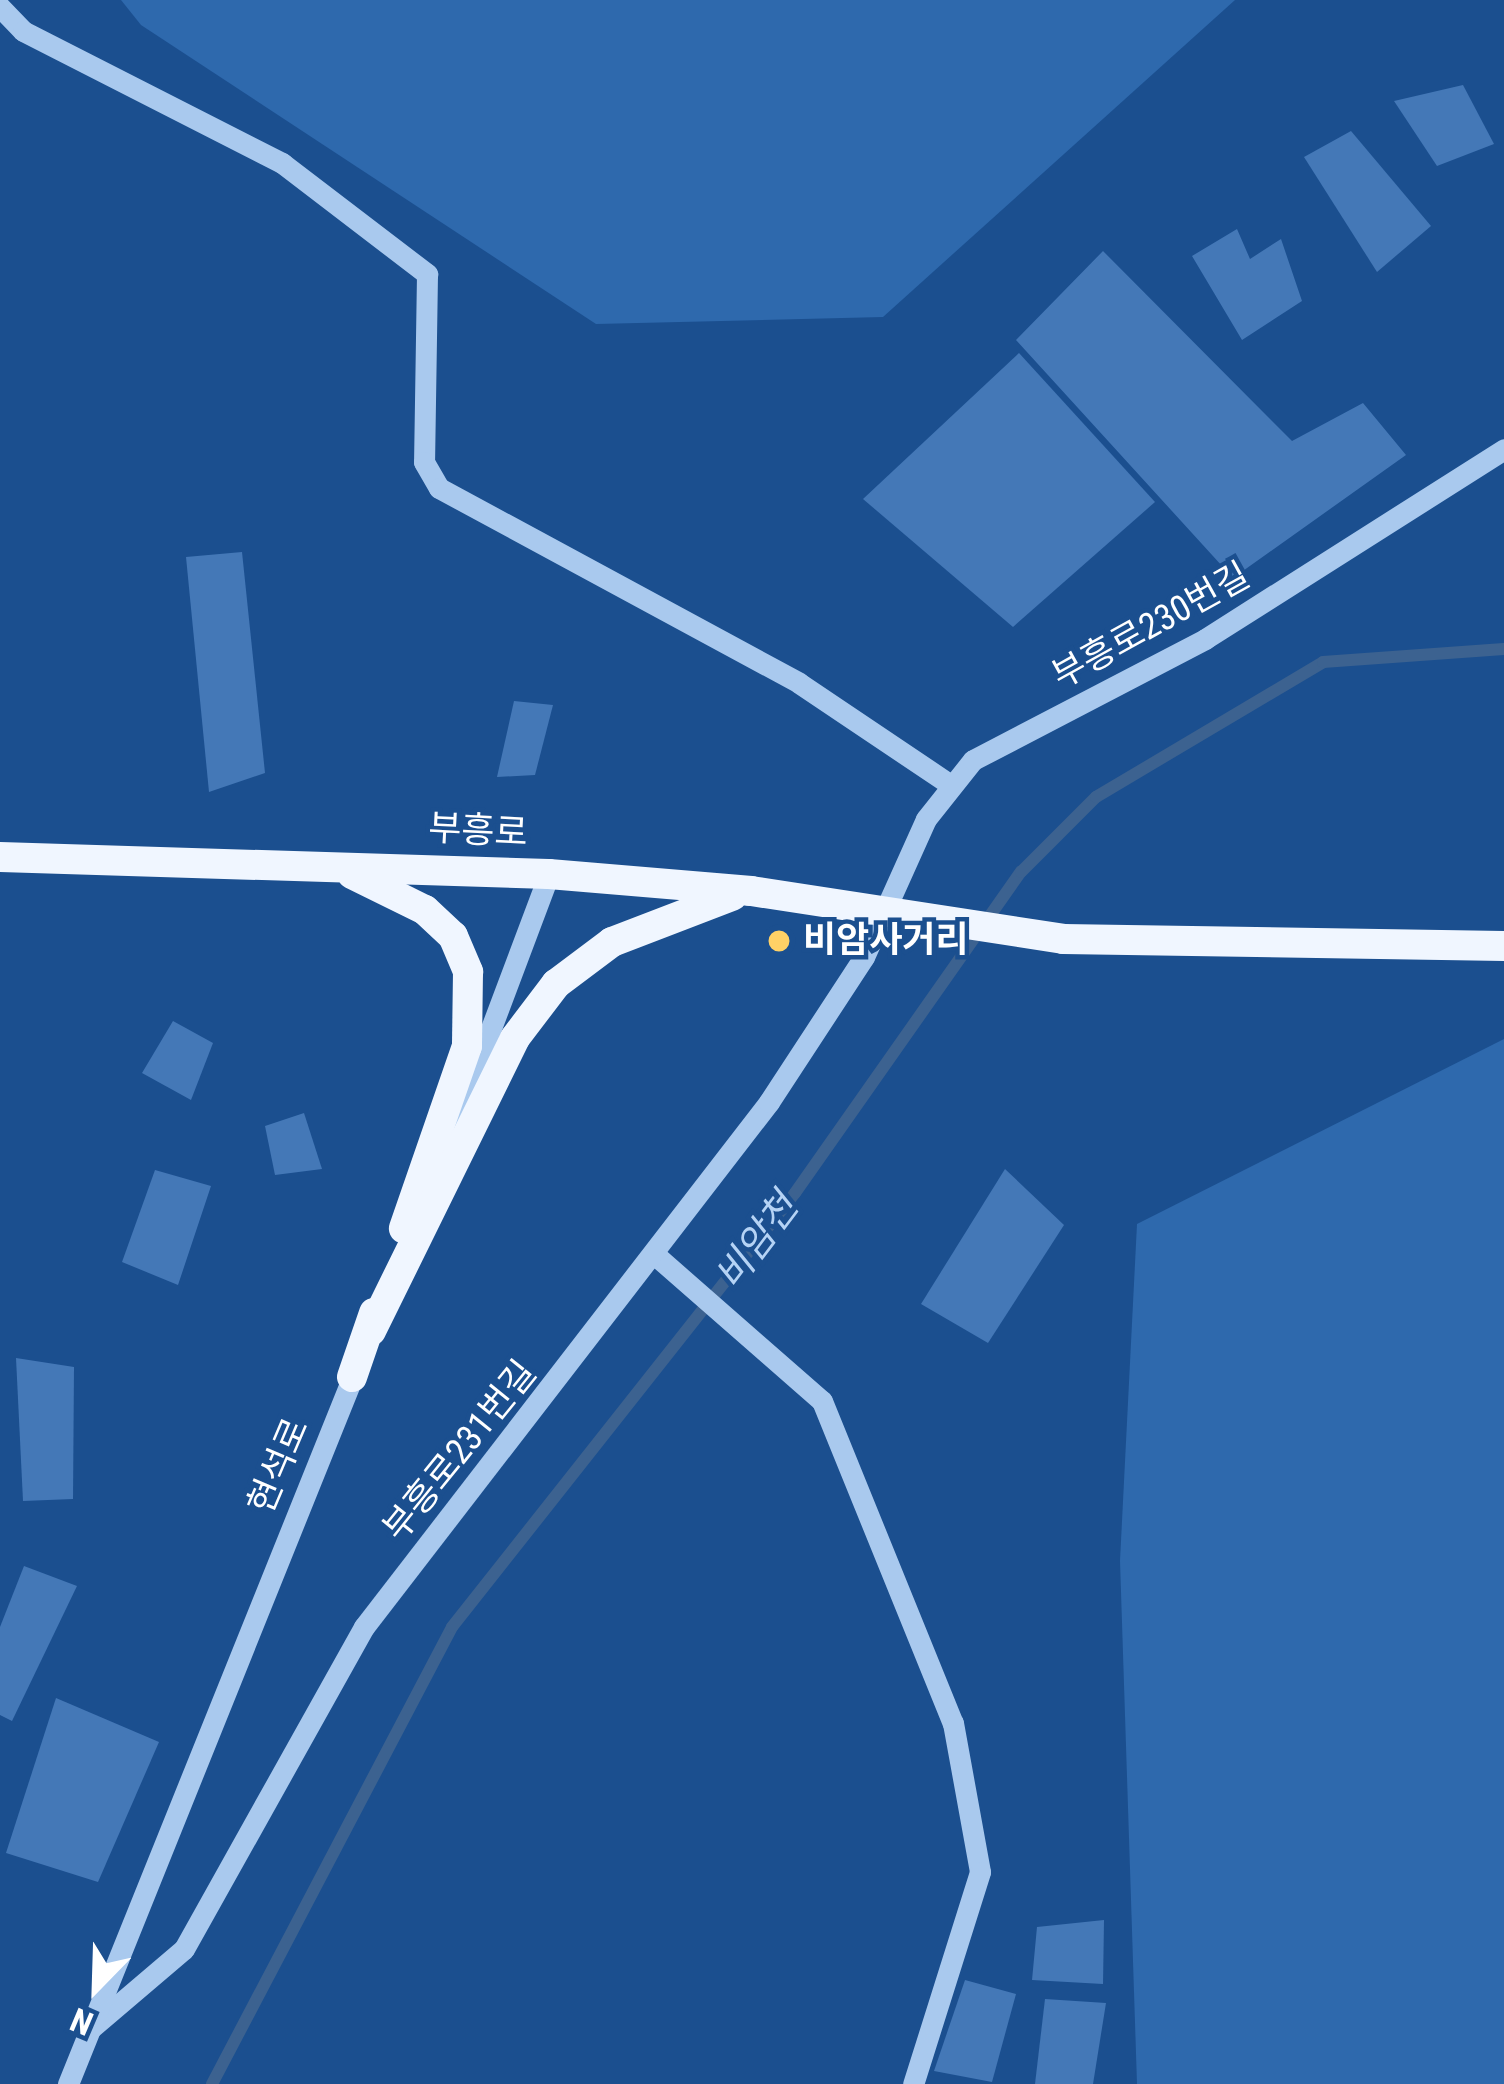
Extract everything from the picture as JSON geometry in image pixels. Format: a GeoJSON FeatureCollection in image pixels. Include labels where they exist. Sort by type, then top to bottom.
{"type":"FeatureCollection","features":[{"type":"Feature","properties":{"kind":"main road","name":"부흥로"},"geometry":{"type":"LineString","coordinates":[[0,857],[324,863],[549,874],[752,891],[1063,939],[1504,946]]}},
{"type":"Feature","properties":{"kind":"main road"},"geometry":{"type":"LineString","coordinates":[[324,863],[383,885],[453,936],[473,1007],[352,1377]]}},
{"type":"Feature","properties":{"kind":"main road"},"geometry":{"type":"LineString","coordinates":[[371,1331],[514,1038],[556,984],[612,942],[752,891]]}},
{"type":"Feature","properties":{"kind":"street"},"geometry":{"type":"LineString","coordinates":[[0,7],[23,31],[282,163],[427,274],[424,462],[439,488],[799,683],[952,786]]}},
{"type":"Feature","properties":{"kind":"street","name":"부흥로230번길"},"geometry":{"type":"LineString","coordinates":[[881,908],[952,786],[973,760],[1205,640],[1504,449]]}},
{"type":"Feature","properties":{"kind":"street","name":"현석로"},"geometry":{"type":"LineString","coordinates":[[68,2084],[549,874]]}},
{"type":"Feature","properties":{"kind":"street","name":"부흥로231번길"},"geometry":{"type":"LineString","coordinates":[[90,2029],[184,1949],[364,1627],[769,1102],[864,957],[881,908]]}},
{"type":"Feature","properties":{"kind":"street"},"geometry":{"type":"LineString","coordinates":[[654,1255],[822,1401],[953,1723],[980,1872],[913,2084]]}},
{"type":"Feature","properties":{"kind":"shaded area"},"geometry":{"type":"Polygon","coordinates":[[[121,0],[1235,0],[883,317],[596,324],[141,25],[121,0]]]}},
{"type":"Feature","properties":{"kind":"shaded area"},"geometry":{"type":"Polygon","coordinates":[[[1504,1039],[1504,2084],[1137,2084],[1120,1561],[1137,1224],[1504,1039]]]}},
{"type":"Feature","properties":{"kind":"building"},"geometry":{"type":"Polygon","coordinates":[[[1463,85],[1494,144],[1437,166],[1394,101],[1463,85]]]}},
{"type":"Feature","properties":{"kind":"building"},"geometry":{"type":"Polygon","coordinates":[[[1351,131],[1431,226],[1377,272],[1304,157],[1351,131]]]}},
{"type":"Feature","properties":{"kind":"building"},"geometry":{"type":"Polygon","coordinates":[[[1237,229],[1250,259],[1281,239],[1302,301],[1242,340],[1192,256],[1237,229]]]}},
{"type":"Feature","properties":{"kind":"building"},"geometry":{"type":"Polygon","coordinates":[[[1103,251],[1292,441],[1363,403],[1406,455],[1233,578],[1016,340],[1103,251]]]}},
{"type":"Feature","properties":{"kind":"building"},"geometry":{"type":"Polygon","coordinates":[[[1019,353],[1155,502],[1013,627],[863,499],[1019,353]]]}},
{"type":"Feature","properties":{"kind":"building"},"geometry":{"type":"Polygon","coordinates":[[[242,552],[265,773],[209,792],[186,557],[242,552]]]}},
{"type":"Feature","properties":{"kind":"building"},"geometry":{"type":"Polygon","coordinates":[[[514,701],[553,705],[535,775],[497,777],[514,701]]]}},
{"type":"Feature","properties":{"kind":"building"},"geometry":{"type":"Polygon","coordinates":[[[173,1021],[213,1043],[191,1100],[142,1073],[173,1021]]]}},
{"type":"Feature","properties":{"kind":"building"},"geometry":{"type":"Polygon","coordinates":[[[304,1113],[322,1169],[275,1175],[265,1126],[304,1113]]]}},
{"type":"Feature","properties":{"kind":"building"},"geometry":{"type":"Polygon","coordinates":[[[1005,1169],[1064,1225],[988,1343],[921,1304],[1005,1169]]]}},
{"type":"Feature","properties":{"kind":"building"},"geometry":{"type":"Polygon","coordinates":[[[155,1170],[211,1186],[178,1285],[122,1262],[155,1170]]]}},
{"type":"Feature","properties":{"kind":"building"},"geometry":{"type":"Polygon","coordinates":[[[16,1358],[74,1367],[73,1499],[23,1501],[16,1358]]]}},
{"type":"Feature","properties":{"kind":"building"},"geometry":{"type":"Polygon","coordinates":[[[24,1566],[77,1586],[12,1721],[0,1715],[0,1627],[24,1566]]]}},
{"type":"Feature","properties":{"kind":"building"},"geometry":{"type":"Polygon","coordinates":[[[56,1698],[159,1742],[98,1882],[6,1853],[56,1698]]]}},
{"type":"Feature","properties":{"kind":"building"},"geometry":{"type":"Polygon","coordinates":[[[1104,1920],[1103,1984],[1032,1980],[1037,1927],[1104,1920]]]}},
{"type":"Feature","properties":{"kind":"building"},"geometry":{"type":"Polygon","coordinates":[[[965,1980],[1016,1994],[992,2082],[934,2071],[965,1980]]]}},
{"type":"Feature","properties":{"kind":"building"},"geometry":{"type":"Polygon","coordinates":[[[1045,1999],[1106,2003],[1093,2084],[1035,2084],[1045,1999]]]}},
{"type":"Feature","properties":{"kind":"waterway","name":"비암천"},"geometry":{"type":"LineString","coordinates":[[212,2084],[452,1627],[795,1193],[1021,872],[1096,797],[1323,662],[1504,649]]}},
{"type":"Feature","properties":{"kind":"place","name":"비암사거리"},"geometry":{"type":"Point","coordinates":[779,941]}}]}
